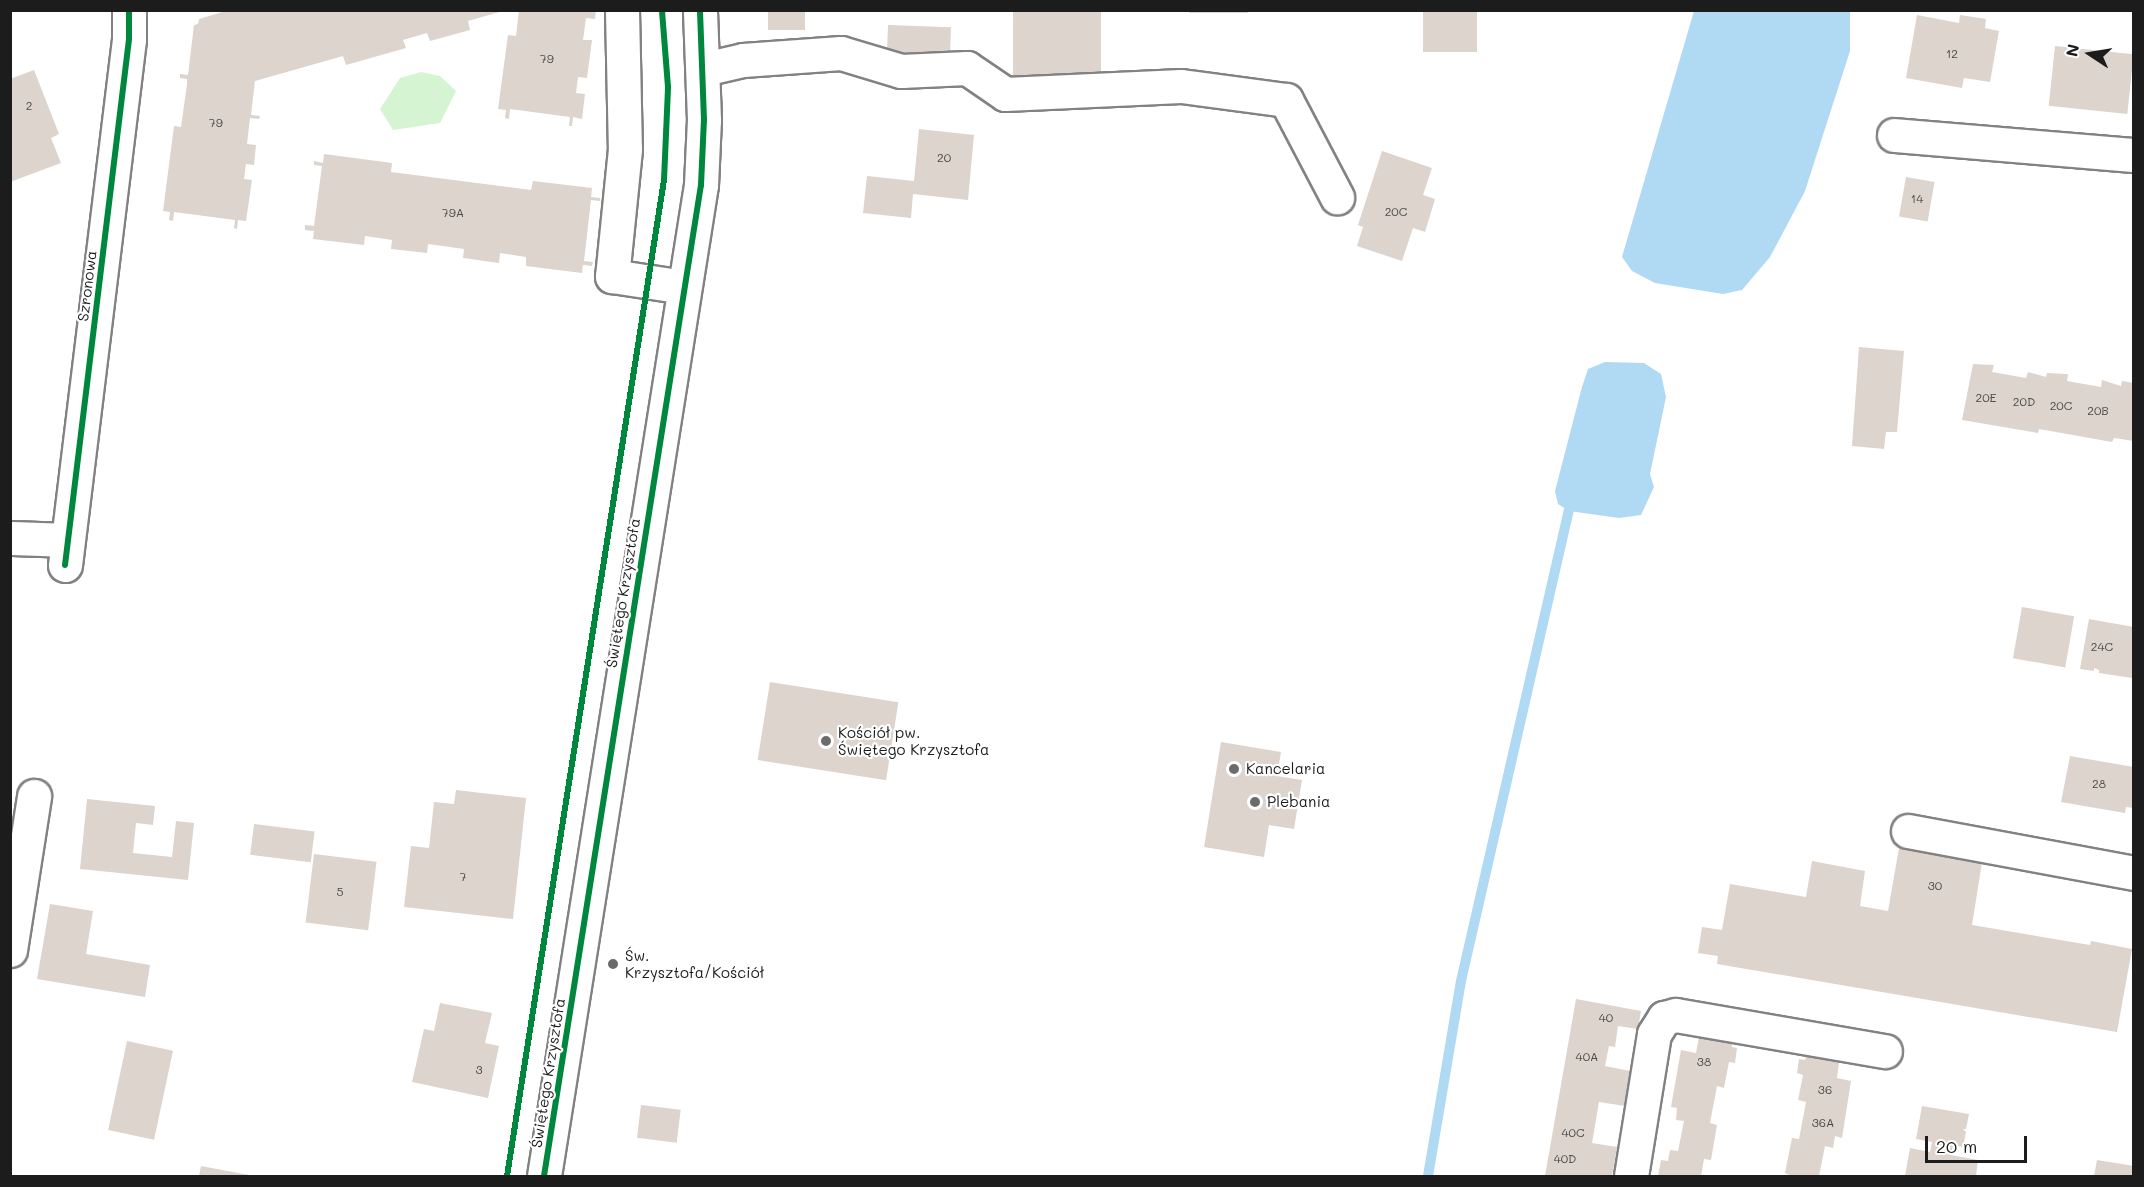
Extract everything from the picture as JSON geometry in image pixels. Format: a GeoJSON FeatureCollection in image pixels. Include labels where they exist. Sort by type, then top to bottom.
{"type":"FeatureCollection","features":[{"type":"Feature","properties":{"kind":"street","name":"Szronowa"},"geometry":{"type":"LineString","coordinates":[[10,538],[66,553],[129,39],[129,10]]}},
{"type":"Feature","properties":{"kind":"street"},"geometry":{"type":"LineString","coordinates":[[622,10],[625,149],[612,276],[684,287]]}},
{"type":"Feature","properties":{"kind":"street","name":"Świętego Krzysztofa"},"geometry":{"type":"LineString","coordinates":[[544,1176],[700,185],[704,69],[700,10]]}},
{"type":"Feature","properties":{"kind":"street"},"geometry":{"type":"LineString","coordinates":[[704,69],[744,60],[841,53],[901,71],[967,68],[1005,94],[1181,86],[1286,100],[1337,197]]}},
{"type":"Feature","properties":{"kind":"street"},"geometry":{"type":"LineString","coordinates":[[1894,135],[2133,155]]}},
{"type":"Feature","properties":{"kind":"street"},"geometry":{"type":"LineString","coordinates":[[10,950],[34,796]]}},
{"type":"Feature","properties":{"kind":"street"},"geometry":{"type":"LineString","coordinates":[[1908,831],[2133,873]]}},
{"type":"Feature","properties":{"kind":"street"},"geometry":{"type":"LineString","coordinates":[[1631,1176],[1654,1034],[1664,1018],[1676,1015],[1884,1051]]}},
{"type":"Feature","properties":{"kind":"green space"},"geometry":{"type":"Polygon","coordinates":[[[421,72],[440,76],[456,91],[440,123],[393,130],[380,109],[400,78],[421,72]]]}},
{"type":"Feature","properties":{"kind":"water"},"geometry":{"type":"Polygon","coordinates":[[[1694,11],[1850,11],[1850,51],[1805,191],[1770,257],[1742,290],[1723,294],[1655,283],[1632,271],[1622,257],[1694,11]]]}},
{"type":"Feature","properties":{"kind":"water"},"geometry":{"type":"Polygon","coordinates":[[[1605,362],[1644,363],[1661,374],[1666,397],[1650,474],[1654,487],[1641,515],[1619,518],[1569,511],[1558,504],[1555,491],[1582,387],[1588,369],[1605,362]]]}},
{"type":"Feature","properties":{"kind":"building"},"geometry":{"type":"Polygon","coordinates":[[[229,10],[503,11],[468,21],[470,30],[430,41],[427,33],[403,40],[406,48],[346,65],[343,56],[255,81],[251,115],[260,116],[259,119],[250,118],[247,144],[256,145],[254,165],[246,164],[244,179],[252,180],[246,221],[238,220],[237,229],[234,228],[235,220],[174,212],[173,221],[169,220],[170,212],[163,211],[174,126],[181,127],[187,84],[187,79],[180,78],[180,74],[188,75],[194,25],[198,24],[199,19],[229,10]]]}},
{"type":"Feature","properties":{"kind":"building"},"geometry":{"type":"Polygon","coordinates":[[[519,10],[596,10],[595,19],[586,18],[583,40],[592,40],[587,78],[578,77],[576,93],[585,94],[582,119],[573,117],[572,126],[569,126],[570,117],[510,109],[509,119],[505,118],[506,110],[498,109],[508,35],[516,36],[519,10]]]}},
{"type":"Feature","properties":{"kind":"building"},"geometry":{"type":"Polygon","coordinates":[[[768,10],[805,10],[805,30],[768,30],[768,10]]]}},
{"type":"Feature","properties":{"kind":"building"},"geometry":{"type":"Polygon","coordinates":[[[1013,10],[1101,10],[1101,76],[1013,76],[1013,10]]]}},
{"type":"Feature","properties":{"kind":"building"},"geometry":{"type":"Polygon","coordinates":[[[1189,10],[1248,10],[1248,13],[1189,13],[1189,10]]]}},
{"type":"Feature","properties":{"kind":"building"},"geometry":{"type":"Polygon","coordinates":[[[1423,10],[1477,10],[1477,52],[1423,52],[1423,10]]]}},
{"type":"Feature","properties":{"kind":"building"},"geometry":{"type":"Polygon","coordinates":[[[1917,15],[1959,23],[1960,15],[1986,19],[1985,28],[1999,31],[1990,82],[1964,78],[1962,88],[1906,78],[1917,15]]]}},
{"type":"Feature","properties":{"kind":"building"},"geometry":{"type":"Polygon","coordinates":[[[888,25],[951,27],[950,54],[887,52],[888,25]]]}},
{"type":"Feature","properties":{"kind":"building"},"geometry":{"type":"Polygon","coordinates":[[[2055,46],[2134,54],[2127,114],[2049,106],[2055,46]]]}},
{"type":"Feature","properties":{"kind":"building"},"geometry":{"type":"Polygon","coordinates":[[[34,70],[59,134],[51,138],[61,163],[10,182],[10,79],[34,70]]]}},
{"type":"Feature","properties":{"kind":"building"},"geometry":{"type":"Polygon","coordinates":[[[919,129],[974,135],[968,200],[913,194],[911,218],[863,213],[867,176],[914,181],[919,129]]]}},
{"type":"Feature","properties":{"kind":"building"},"geometry":{"type":"Polygon","coordinates":[[[1382,151],[1432,168],[1423,195],[1435,199],[1425,232],[1413,228],[1402,261],[1357,246],[1363,227],[1358,225],[1382,151]]]}},
{"type":"Feature","properties":{"kind":"building"},"geometry":{"type":"Polygon","coordinates":[[[324,154],[392,163],[391,172],[531,190],[533,181],[592,188],[591,197],[600,198],[600,201],[591,200],[584,261],[593,262],[592,266],[583,265],[582,273],[526,266],[526,257],[500,253],[499,263],[463,258],[464,249],[428,244],[427,253],[391,249],[392,240],[365,236],[364,245],[313,239],[314,231],[305,230],[305,225],[314,226],[322,166],[314,165],[314,161],[323,163],[324,154]]]}},
{"type":"Feature","properties":{"kind":"building"},"geometry":{"type":"Polygon","coordinates":[[[1906,177],[1935,182],[1928,221],[1899,216],[1906,177]]]}},
{"type":"Feature","properties":{"kind":"building"},"geometry":{"type":"Polygon","coordinates":[[[1859,347],[1904,351],[1897,432],[1886,432],[1884,449],[1852,446],[1859,347]]]}},
{"type":"Feature","properties":{"kind":"building"},"geometry":{"type":"Polygon","coordinates":[[[1973,364],[1994,365],[1992,372],[2026,378],[2028,372],[2046,377],[2047,373],[2068,374],[2067,381],[2101,387],[2102,380],[2121,386],[2122,381],[2134,383],[2134,441],[2114,438],[2112,442],[2039,429],[2038,433],[1962,420],[1973,364]]]}},
{"type":"Feature","properties":{"kind":"building"},"geometry":{"type":"Polygon","coordinates":[[[2022,607],[2074,616],[2065,667],[2013,658],[2022,607]]]}},
{"type":"Feature","properties":{"kind":"building"},"geometry":{"type":"Polygon","coordinates":[[[2089,619],[2134,627],[2132,678],[2099,673],[2099,670],[2094,668],[2094,671],[2080,669],[2089,619]]]}},
{"type":"Feature","properties":{"kind":"building","name":"Kościół pw. Świętego Krzysztofa"},"geometry":{"type":"Polygon","coordinates":[[[770,682],[898,702],[886,780],[758,760],[770,682]]]}},
{"type":"Feature","properties":{"kind":"building","name":"Plebania"},"geometry":{"type":"Polygon","coordinates":[[[1221,742],[1281,752],[1277,776],[1302,780],[1294,829],[1269,825],[1264,857],[1204,847],[1221,742]]]}},
{"type":"Feature","properties":{"kind":"building"},"geometry":{"type":"Polygon","coordinates":[[[2070,756],[2134,767],[2134,808],[2126,807],[2125,813],[2061,802],[2070,756]]]}},
{"type":"Feature","properties":{"kind":"building"},"geometry":{"type":"Polygon","coordinates":[[[456,790],[526,798],[513,919],[404,907],[411,846],[429,848],[434,802],[454,804],[456,790]]]}},
{"type":"Feature","properties":{"kind":"building"},"geometry":{"type":"Polygon","coordinates":[[[87,799],[155,806],[153,825],[136,823],[133,853],[172,857],[176,821],[194,823],[188,880],[80,869],[87,799]]]}},
{"type":"Feature","properties":{"kind":"building"},"geometry":{"type":"Polygon","coordinates":[[[254,824],[315,831],[311,862],[250,855],[254,824]]]}},
{"type":"Feature","properties":{"kind":"building"},"geometry":{"type":"Polygon","coordinates":[[[1899,848],[1982,862],[1972,925],[2090,945],[2091,941],[2132,949],[2117,1032],[1717,964],[1718,956],[1698,953],[1702,927],[1722,930],[1730,884],[1806,897],[1812,861],[1865,871],[1860,906],[1888,911],[1899,848]]]}},
{"type":"Feature","properties":{"kind":"building"},"geometry":{"type":"Polygon","coordinates":[[[314,854],[377,862],[368,930],[306,922],[314,854]]]}},
{"type":"Feature","properties":{"kind":"building"},"geometry":{"type":"Polygon","coordinates":[[[50,904],[93,911],[86,954],[150,965],[145,997],[37,979],[50,904]]]}},
{"type":"Feature","properties":{"kind":"building"},"geometry":{"type":"Polygon","coordinates":[[[1576,999],[1641,1011],[1638,1029],[1618,1026],[1615,1047],[1609,1046],[1605,1066],[1630,1071],[1625,1106],[1599,1102],[1592,1143],[1617,1147],[1612,1176],[1545,1176],[1576,999]]]}},
{"type":"Feature","properties":{"kind":"building"},"geometry":{"type":"Polygon","coordinates":[[[440,1003],[492,1013],[485,1043],[499,1046],[488,1098],[412,1082],[424,1029],[434,1031],[440,1003]]]}},
{"type":"Feature","properties":{"kind":"building"},"geometry":{"type":"Polygon","coordinates":[[[1699,1037],[1732,1043],[1732,1047],[1737,1048],[1735,1063],[1729,1062],[1724,1088],[1717,1086],[1710,1123],[1717,1125],[1711,1160],[1704,1159],[1701,1176],[1658,1176],[1661,1160],[1668,1161],[1670,1150],[1678,1151],[1684,1121],[1676,1120],[1677,1108],[1671,1107],[1681,1050],[1696,1053],[1699,1037]]]}},
{"type":"Feature","properties":{"kind":"building"},"geometry":{"type":"Polygon","coordinates":[[[127,1041],[173,1051],[154,1140],[108,1130],[127,1041]]]}},
{"type":"Feature","properties":{"kind":"building"},"geometry":{"type":"Polygon","coordinates":[[[1806,1056],[1839,1062],[1837,1078],[1851,1081],[1842,1138],[1835,1136],[1833,1148],[1825,1146],[1819,1176],[1792,1176],[1785,1173],[1792,1138],[1799,1139],[1806,1102],[1798,1100],[1803,1075],[1797,1073],[1799,1059],[1805,1060],[1806,1056]]]}},
{"type":"Feature","properties":{"kind":"building"},"geometry":{"type":"Polygon","coordinates":[[[641,1105],[681,1110],[677,1143],[637,1138],[641,1105]]]}},
{"type":"Feature","properties":{"kind":"building"},"geometry":{"type":"Polygon","coordinates":[[[1922,1106],[1969,1114],[1966,1129],[1963,1129],[1966,1132],[1963,1147],[1953,1145],[1951,1155],[1978,1160],[1976,1176],[1905,1176],[1910,1148],[1930,1152],[1932,1142],[1916,1139],[1922,1106]]]}},
{"type":"Feature","properties":{"kind":"building"},"geometry":{"type":"Polygon","coordinates":[[[2097,1160],[2134,1166],[2134,1176],[2094,1176],[2097,1160]]]}},
{"type":"Feature","properties":{"kind":"building"},"geometry":{"type":"Polygon","coordinates":[[[201,1166],[249,1175],[249,1176],[199,1176],[201,1166]]]}},
{"type":"Feature","properties":{"kind":"waterway"},"geometry":{"type":"LineString","coordinates":[[1428,1176],[1461,981],[1569,511]]}},
{"type":"Feature","properties":{"kind":"cycle path"},"geometry":{"type":"LineString","coordinates":[[65,565],[129,39],[129,10]]}},
{"type":"Feature","properties":{"kind":"cycle path"},"geometry":{"type":"LineString","coordinates":[[507,1176],[664,180],[668,87],[662,10]]}},
{"type":"Feature","properties":{"kind":"cycle path"},"geometry":{"type":"LineString","coordinates":[[544,1176],[701,185],[704,120],[700,10]]}},
{"type":"Feature","properties":{"kind":"place","name":"Kościół pw. Świętego Krzysztofa"},"geometry":{"type":"Point","coordinates":[826,741]}},
{"type":"Feature","properties":{"kind":"place","name":"Kancelaria"},"geometry":{"type":"Point","coordinates":[1234,769]}},
{"type":"Feature","properties":{"kind":"place","name":"Plebania"},"geometry":{"type":"Point","coordinates":[1255,802]}},
{"type":"Feature","properties":{"kind":"place","name":"Św. Krzysztofa/Kościół"},"geometry":{"type":"Point","coordinates":[613,964]}}]}
